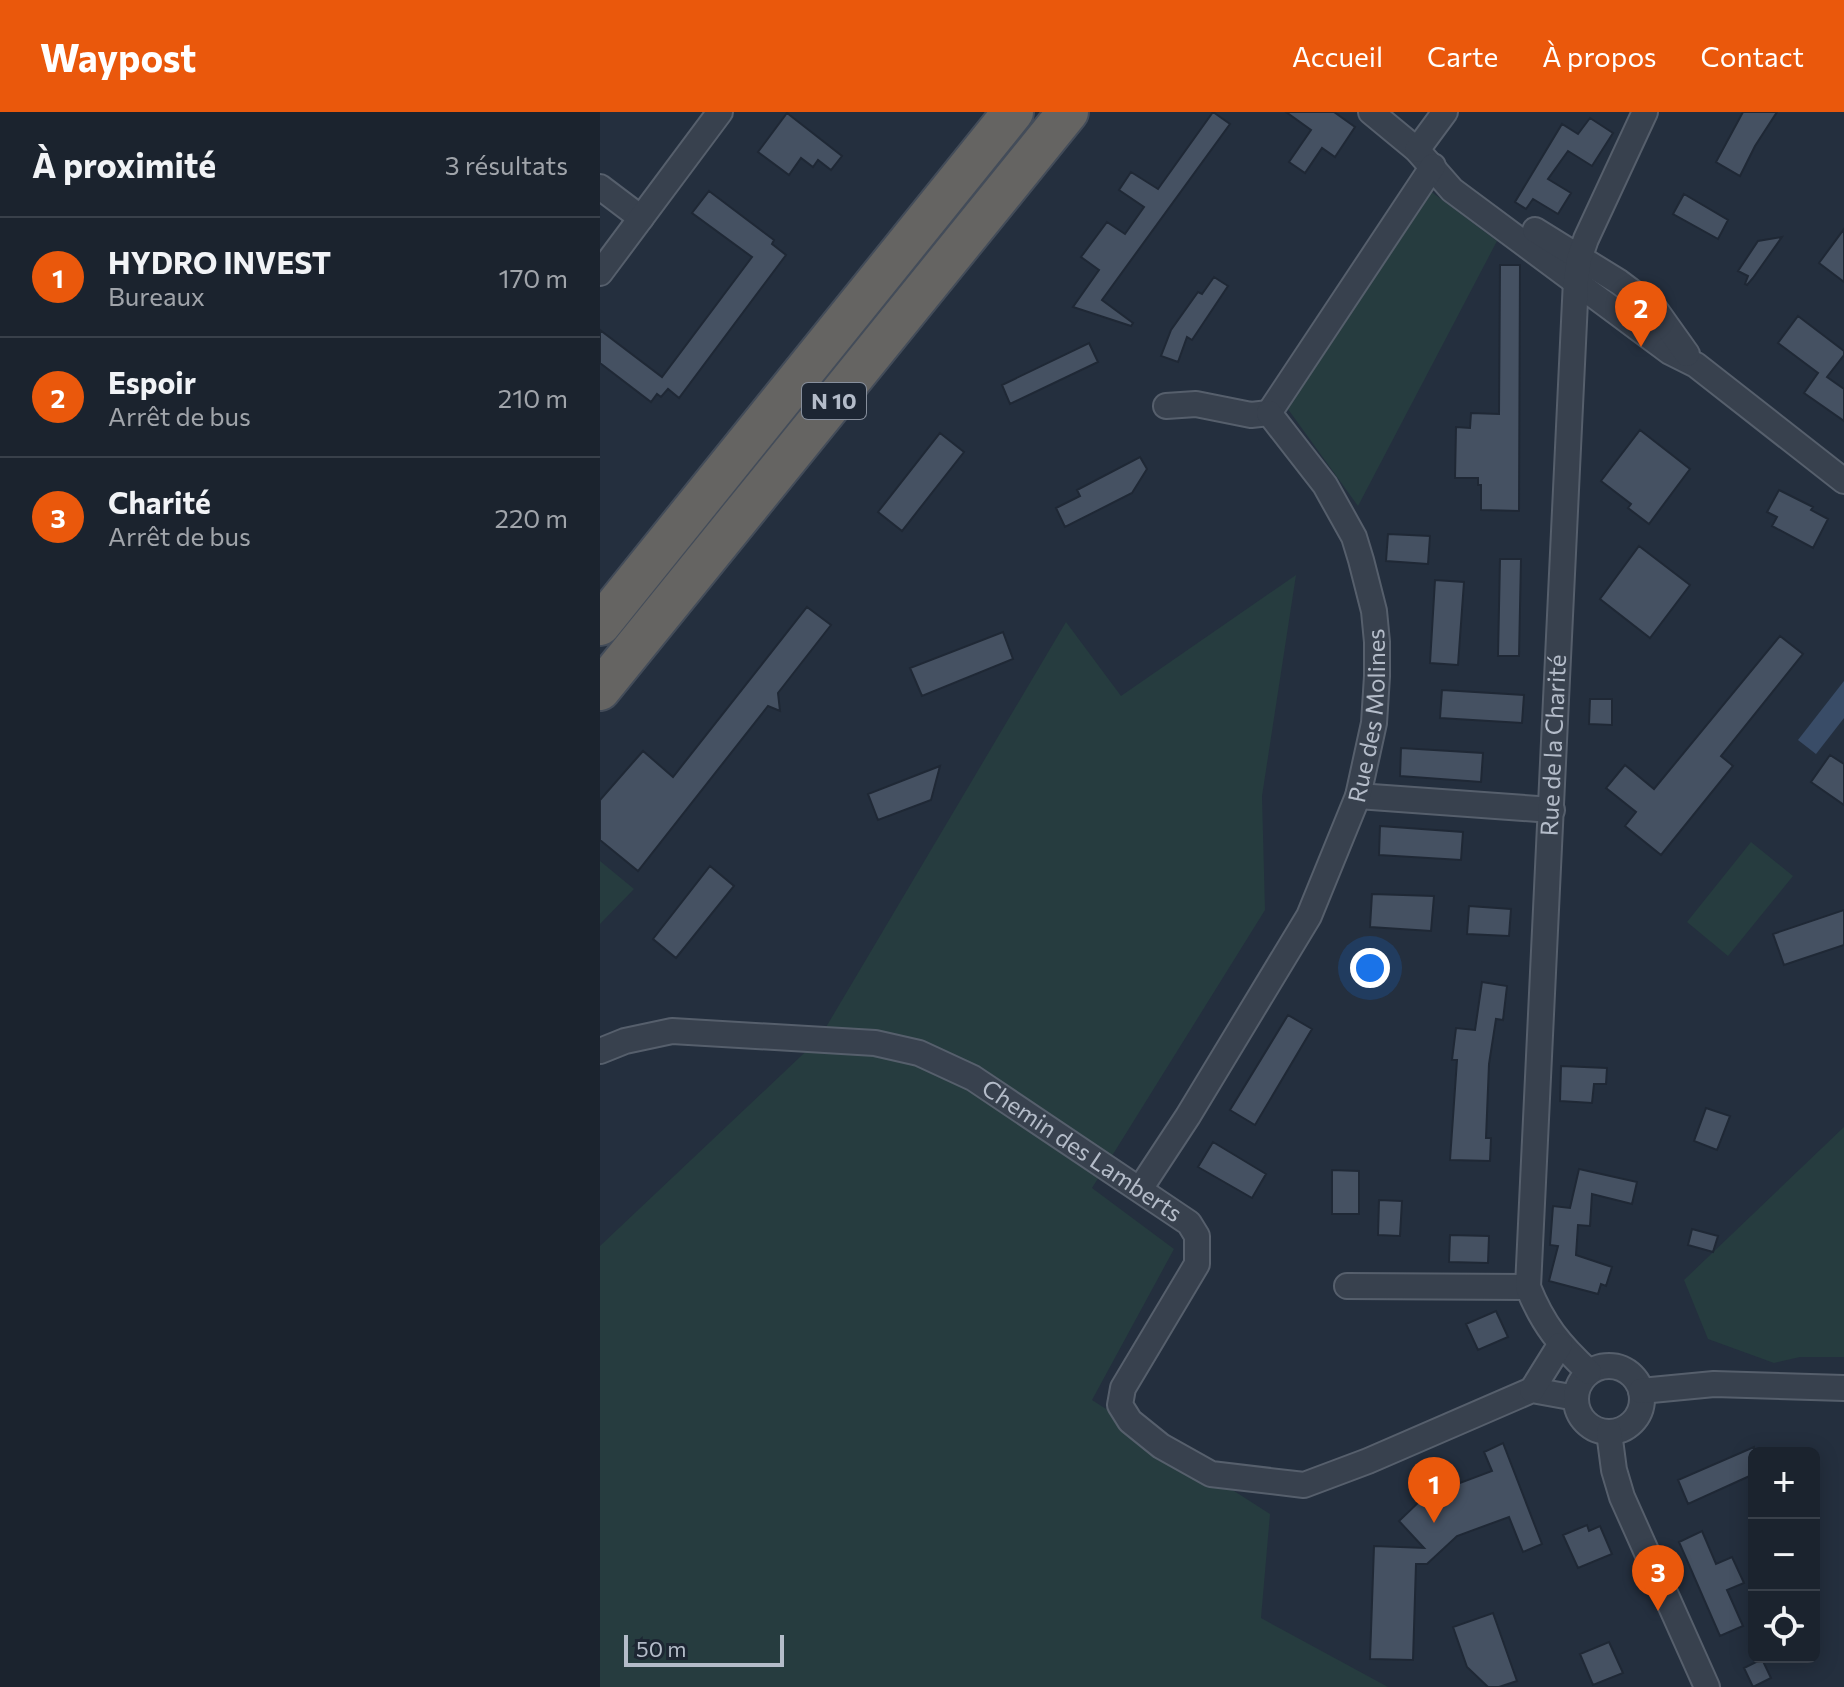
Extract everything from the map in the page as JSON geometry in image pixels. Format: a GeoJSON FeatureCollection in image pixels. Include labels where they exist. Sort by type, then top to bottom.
{"type":"FeatureCollection","features":[{"type":"Feature","properties":{"kind":"highway","name":"N 10"},"geometry":{"type":"LineString","coordinates":[[600,625],[1013,112]]}},
{"type":"Feature","properties":{"kind":"highway","name":"N 10"},"geometry":{"type":"LineString","coordinates":[[600,690],[1068,112]]}},
{"type":"Feature","properties":{"kind":"street"},"geometry":{"type":"LineString","coordinates":[[600,273],[720,112]]}},
{"type":"Feature","properties":{"kind":"street"},"geometry":{"type":"LineString","coordinates":[[1371,112],[1425,158],[1452,190],[1578,270],[1670,352],[1696,365],[1844,481]]}},
{"type":"Feature","properties":{"kind":"street"},"geometry":{"type":"LineString","coordinates":[[1166,406],[1196,404],[1251,415],[1269,413],[1425,158],[1445,112]]}},
{"type":"Feature","properties":{"kind":"street","name":"Rue de la Charité"},"geometry":{"type":"LineString","coordinates":[[1589,1372],[1560,1345],[1539,1315],[1528,1287],[1578,270],[1645,112]]}},
{"type":"Feature","properties":{"kind":"street"},"geometry":{"type":"LineString","coordinates":[[600,187],[641,218]]}},
{"type":"Feature","properties":{"kind":"street","name":"Rue des Molines"},"geometry":{"type":"LineString","coordinates":[[1140,1189],[1309,916],[1358,796],[1374,723],[1377,676],[1374,611],[1354,537],[1325,485],[1269,413]]}},
{"type":"Feature","properties":{"kind":"street"},"geometry":{"type":"LineString","coordinates":[[1358,796],[1552,810]]}},
{"type":"Feature","properties":{"kind":"street","name":"Chemin des Lamberts"},"geometry":{"type":"LineString","coordinates":[[600,1051],[625,1041],[672,1031],[875,1043],[919,1053],[973,1078],[1140,1189],[1189,1223],[1197,1236],[1199,1249],[1190,1279],[1123,1388],[1120,1405],[1130,1421],[1161,1446],[1211,1474],[1304,1485],[1313,1483],[1532,1390]]}},
{"type":"Feature","properties":{"kind":"street"},"geometry":{"type":"LineString","coordinates":[[1347,1286],[1528,1287]]}},
{"type":"Feature","properties":{"kind":"street"},"geometry":{"type":"LineString","coordinates":[[1560,1345],[1532,1390],[1576,1398]]}},
{"type":"Feature","properties":{"kind":"street"},"geometry":{"type":"LineString","coordinates":[[1607,1366],[1616,1366],[1632,1375],[1641,1391],[1642,1401],[1635,1419],[1628,1426],[1609,1432],[1599,1431],[1582,1418],[1576,1398],[1577,1388],[1589,1372],[1607,1366]]}},
{"type":"Feature","properties":{"kind":"street"},"geometry":{"type":"LineString","coordinates":[[1641,1391],[1714,1384],[1844,1388]]}},
{"type":"Feature","properties":{"kind":"street"},"geometry":{"type":"LineString","coordinates":[[1609,1432],[1614,1470],[1622,1497],[1707,1687]]}},
{"type":"Feature","properties":{"kind":"green space"},"geometry":{"type":"Polygon","coordinates":[[[1429,190],[1497,241],[1358,506],[1285,405],[1429,190]]]}},
{"type":"Feature","properties":{"kind":"green space"},"geometry":{"type":"Polygon","coordinates":[[[1296,575],[1262,796],[1265,910],[1092,1188],[1174,1249],[1092,1400],[1270,1514],[1261,1618],[1388,1687],[600,1687],[600,1246],[819,1039],[1066,622],[1121,696],[1296,575]]]}},
{"type":"Feature","properties":{"kind":"green space"},"geometry":{"type":"Polygon","coordinates":[[[1751,842],[1793,876],[1728,956],[1687,922],[1751,842]]]}},
{"type":"Feature","properties":{"kind":"green space"},"geometry":{"type":"Polygon","coordinates":[[[600,861],[634,889],[600,924],[600,861]]]}},
{"type":"Feature","properties":{"kind":"green space"},"geometry":{"type":"Polygon","coordinates":[[[1844,1127],[1844,1357],[1800,1357],[1774,1363],[1708,1339],[1684,1280],[1844,1127]]]}},
{"type":"Feature","properties":{"kind":"water"},"geometry":{"type":"Polygon","coordinates":[[[1844,681],[1844,718],[1816,754],[1798,740],[1844,681]]]}},
{"type":"Feature","properties":{"kind":"building"},"geometry":{"type":"Polygon","coordinates":[[[1213,112],[1230,124],[1102,300],[1133,323],[1131,326],[1073,307],[1099,270],[1081,257],[1107,222],[1125,234],[1144,207],[1119,190],[1131,172],[1158,189],[1213,112]]]}},
{"type":"Feature","properties":{"kind":"building"},"geometry":{"type":"Polygon","coordinates":[[[1286,112],[1334,112],[1355,127],[1335,157],[1322,148],[1305,173],[1289,162],[1311,130],[1286,112]]]}},
{"type":"Feature","properties":{"kind":"building"},"geometry":{"type":"Polygon","coordinates":[[[1743,112],[1777,112],[1740,176],[1716,162],[1743,112]]]}},
{"type":"Feature","properties":{"kind":"building"},"geometry":{"type":"Polygon","coordinates":[[[787,113],[842,156],[831,170],[818,160],[813,167],[801,158],[789,175],[758,152],[787,113]]]}},
{"type":"Feature","properties":{"kind":"building"},"geometry":{"type":"Polygon","coordinates":[[[1590,118],[1613,133],[1592,166],[1568,151],[1548,179],[1571,193],[1558,214],[1533,199],[1526,209],[1515,202],[1562,124],[1578,134],[1590,118]]]}},
{"type":"Feature","properties":{"kind":"building"},"geometry":{"type":"Polygon","coordinates":[[[709,191],[774,240],[772,244],[786,255],[679,398],[668,389],[661,397],[657,394],[651,402],[600,363],[600,330],[662,377],[752,257],[692,213],[709,191]]]}},
{"type":"Feature","properties":{"kind":"building"},"geometry":{"type":"Polygon","coordinates":[[[1684,194],[1728,220],[1718,239],[1673,214],[1684,194]]]}},
{"type":"Feature","properties":{"kind":"building"},"geometry":{"type":"Polygon","coordinates":[[[1844,229],[1844,282],[1819,263],[1844,229]]]}},
{"type":"Feature","properties":{"kind":"building"},"geometry":{"type":"Polygon","coordinates":[[[1782,237],[1753,278],[1745,284],[1748,276],[1738,271],[1758,241],[1782,237]]]}},
{"type":"Feature","properties":{"kind":"building"},"geometry":{"type":"Polygon","coordinates":[[[1500,265],[1520,265],[1519,511],[1481,510],[1478,478],[1455,478],[1456,427],[1470,428],[1471,413],[1499,414],[1500,265]]]}},
{"type":"Feature","properties":{"kind":"building"},"geometry":{"type":"Polygon","coordinates":[[[1214,277],[1228,286],[1192,340],[1187,337],[1178,362],[1161,356],[1171,330],[1198,292],[1202,294],[1214,277]]]}},
{"type":"Feature","properties":{"kind":"building"},"geometry":{"type":"Polygon","coordinates":[[[1798,316],[1844,351],[1827,377],[1844,389],[1844,421],[1804,393],[1818,373],[1778,343],[1798,316]]]}},
{"type":"Feature","properties":{"kind":"building"},"geometry":{"type":"Polygon","coordinates":[[[1089,343],[1098,362],[1010,404],[1002,385],[1089,343]]]}},
{"type":"Feature","properties":{"kind":"building"},"geometry":{"type":"Polygon","coordinates":[[[1640,430],[1690,469],[1649,524],[1628,508],[1631,504],[1601,481],[1640,430]]]}},
{"type":"Feature","properties":{"kind":"building"},"geometry":{"type":"Polygon","coordinates":[[[940,433],[964,452],[902,531],[878,512],[940,433]]]}},
{"type":"Feature","properties":{"kind":"building"},"geometry":{"type":"Polygon","coordinates":[[[1140,457],[1147,469],[1132,493],[1065,527],[1056,508],[1080,496],[1077,490],[1140,457]]]}},
{"type":"Feature","properties":{"kind":"building"},"geometry":{"type":"Polygon","coordinates":[[[1779,490],[1813,507],[1811,510],[1828,519],[1813,548],[1772,526],[1777,517],[1767,512],[1779,490]]]}},
{"type":"Feature","properties":{"kind":"building"},"geometry":{"type":"Polygon","coordinates":[[[1388,534],[1430,536],[1428,564],[1386,561],[1388,534]]]}},
{"type":"Feature","properties":{"kind":"building"},"geometry":{"type":"Polygon","coordinates":[[[1639,546],[1690,585],[1650,638],[1600,599],[1639,546]]]}},
{"type":"Feature","properties":{"kind":"building"},"geometry":{"type":"Polygon","coordinates":[[[1500,559],[1521,559],[1519,656],[1498,656],[1500,559]]]}},
{"type":"Feature","properties":{"kind":"building"},"geometry":{"type":"Polygon","coordinates":[[[1435,580],[1464,582],[1458,665],[1430,663],[1435,580]]]}},
{"type":"Feature","properties":{"kind":"building"},"geometry":{"type":"Polygon","coordinates":[[[807,607],[831,625],[778,693],[780,711],[768,706],[638,871],[600,840],[600,800],[643,751],[673,777],[807,607]]]}},
{"type":"Feature","properties":{"kind":"building"},"geometry":{"type":"Polygon","coordinates":[[[1003,632],[1013,659],[922,696],[910,668],[1003,632]]]}},
{"type":"Feature","properties":{"kind":"building"},"geometry":{"type":"Polygon","coordinates":[[[1780,636],[1803,654],[1721,756],[1733,766],[1661,855],[1625,826],[1636,812],[1606,788],[1625,765],[1654,789],[1780,636]]]}},
{"type":"Feature","properties":{"kind":"building"},"geometry":{"type":"Polygon","coordinates":[[[1442,690],[1524,695],[1522,723],[1440,718],[1442,690]]]}},
{"type":"Feature","properties":{"kind":"building"},"geometry":{"type":"Polygon","coordinates":[[[1590,699],[1612,699],[1612,725],[1589,724],[1590,699]]]}},
{"type":"Feature","properties":{"kind":"building"},"geometry":{"type":"Polygon","coordinates":[[[1401,748],[1483,753],[1481,782],[1400,776],[1401,748]]]}},
{"type":"Feature","properties":{"kind":"building"},"geometry":{"type":"Polygon","coordinates":[[[1830,755],[1844,764],[1844,805],[1811,782],[1830,755]]]}},
{"type":"Feature","properties":{"kind":"building"},"geometry":{"type":"Polygon","coordinates":[[[940,766],[931,800],[878,820],[868,794],[940,766]]]}},
{"type":"Feature","properties":{"kind":"building"},"geometry":{"type":"Polygon","coordinates":[[[1380,826],[1463,832],[1461,860],[1379,855],[1380,826]]]}},
{"type":"Feature","properties":{"kind":"building"},"geometry":{"type":"Polygon","coordinates":[[[710,866],[734,886],[676,958],[653,939],[710,866]]]}},
{"type":"Feature","properties":{"kind":"building"},"geometry":{"type":"Polygon","coordinates":[[[1372,894],[1434,896],[1431,931],[1370,927],[1372,894]]]}},
{"type":"Feature","properties":{"kind":"building"},"geometry":{"type":"Polygon","coordinates":[[[1469,906],[1511,909],[1509,936],[1467,934],[1469,906]]]}},
{"type":"Feature","properties":{"kind":"building"},"geometry":{"type":"Polygon","coordinates":[[[1844,910],[1844,945],[1784,965],[1773,934],[1844,910]]]}},
{"type":"Feature","properties":{"kind":"building"},"geometry":{"type":"Polygon","coordinates":[[[1482,982],[1507,986],[1503,1020],[1496,1019],[1489,1064],[1486,1138],[1491,1138],[1490,1161],[1450,1160],[1457,1060],[1452,1060],[1456,1028],[1475,1030],[1482,982]]]}},
{"type":"Feature","properties":{"kind":"building"},"geometry":{"type":"Polygon","coordinates":[[[1288,1015],[1312,1029],[1255,1125],[1230,1110],[1288,1015]]]}},
{"type":"Feature","properties":{"kind":"building"},"geometry":{"type":"Polygon","coordinates":[[[1561,1066],[1607,1068],[1606,1084],[1594,1084],[1592,1103],[1560,1101],[1561,1066]]]}},
{"type":"Feature","properties":{"kind":"building"},"geometry":{"type":"Polygon","coordinates":[[[1706,1108],[1730,1116],[1717,1150],[1694,1141],[1706,1108]]]}},
{"type":"Feature","properties":{"kind":"building"},"geometry":{"type":"Polygon","coordinates":[[[1213,1142],[1266,1174],[1252,1198],[1198,1167],[1213,1142]]]}},
{"type":"Feature","properties":{"kind":"building"},"geometry":{"type":"Polygon","coordinates":[[[1579,1169],[1637,1182],[1632,1204],[1592,1194],[1590,1226],[1578,1225],[1576,1255],[1612,1267],[1606,1286],[1601,1284],[1598,1294],[1549,1281],[1558,1246],[1550,1245],[1553,1206],[1570,1208],[1579,1169]]]}},
{"type":"Feature","properties":{"kind":"building"},"geometry":{"type":"Polygon","coordinates":[[[1332,1170],[1359,1171],[1359,1214],[1332,1214],[1332,1170]]]}},
{"type":"Feature","properties":{"kind":"building"},"geometry":{"type":"Polygon","coordinates":[[[1379,1200],[1402,1201],[1400,1236],[1378,1235],[1379,1200]]]}},
{"type":"Feature","properties":{"kind":"building"},"geometry":{"type":"Polygon","coordinates":[[[1692,1229],[1718,1236],[1713,1252],[1688,1245],[1692,1229]]]}},
{"type":"Feature","properties":{"kind":"building"},"geometry":{"type":"Polygon","coordinates":[[[1450,1235],[1489,1236],[1488,1263],[1449,1262],[1450,1235]]]}},
{"type":"Feature","properties":{"kind":"building"},"geometry":{"type":"Polygon","coordinates":[[[1496,1311],[1508,1337],[1478,1350],[1466,1324],[1496,1311]]]}},
{"type":"Feature","properties":{"kind":"building"},"geometry":{"type":"Polygon","coordinates":[[[1503,1443],[1542,1544],[1523,1552],[1509,1517],[1457,1536],[1427,1564],[1416,1564],[1413,1660],[1370,1659],[1374,1546],[1424,1548],[1399,1521],[1425,1496],[1492,1471],[1484,1452],[1503,1443]]]}},
{"type":"Feature","properties":{"kind":"building"},"geometry":{"type":"Polygon","coordinates":[[[1748,1450],[1748,1477],[1688,1504],[1678,1480],[1748,1450]]]}},
{"type":"Feature","properties":{"kind":"building"},"geometry":{"type":"Polygon","coordinates":[[[1587,1525],[1589,1531],[1600,1526],[1612,1554],[1578,1568],[1563,1535],[1587,1525]]]}},
{"type":"Feature","properties":{"kind":"building"},"geometry":{"type":"Polygon","coordinates":[[[1702,1531],[1716,1564],[1732,1557],[1744,1583],[1727,1590],[1743,1626],[1720,1636],[1679,1542],[1702,1531]]]}},
{"type":"Feature","properties":{"kind":"building"},"geometry":{"type":"Polygon","coordinates":[[[1493,1613],[1517,1681],[1499,1687],[1488,1687],[1467,1667],[1453,1627],[1493,1613]]]}},
{"type":"Feature","properties":{"kind":"building"},"geometry":{"type":"Polygon","coordinates":[[[1609,1642],[1623,1673],[1593,1685],[1580,1654],[1609,1642]]]}},
{"type":"Feature","properties":{"kind":"building"},"geometry":{"type":"Polygon","coordinates":[[[1754,1663],[1764,1663],[1771,1678],[1753,1687],[1744,1668],[1754,1663]]]}},
{"type":"Feature","properties":{"kind":"place","name":"Espoir"},"geometry":{"type":"Point","coordinates":[1641,347]}},
{"type":"Feature","properties":{"kind":"place","name":"HYDRO INVEST"},"geometry":{"type":"Point","coordinates":[1434,1523]}},
{"type":"Feature","properties":{"kind":"place","name":"Charité"},"geometry":{"type":"Point","coordinates":[1658,1611]}}]}
